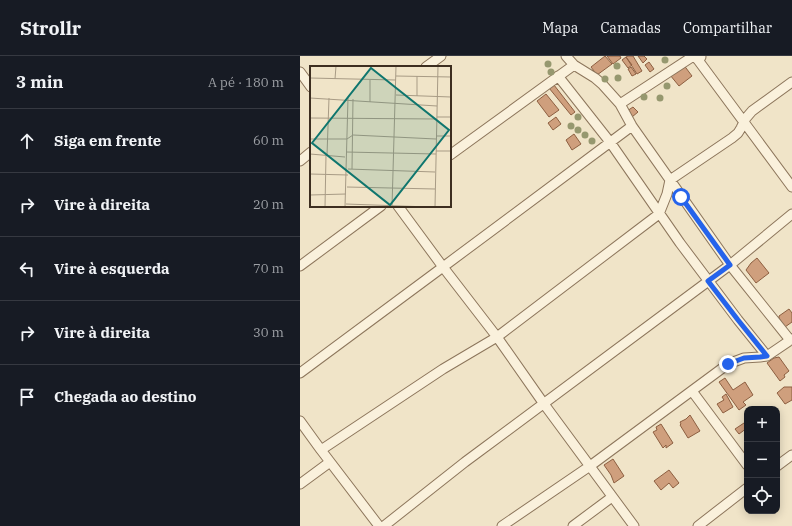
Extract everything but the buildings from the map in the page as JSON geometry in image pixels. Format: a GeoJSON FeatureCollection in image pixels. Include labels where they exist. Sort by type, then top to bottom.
{"type":"FeatureCollection","features":[{"type":"Feature","properties":{"kind":"street"},"geometry":{"type":"LineString","coordinates":[[427,66],[441,56]]}},
{"type":"Feature","properties":{"kind":"street"},"geometry":{"type":"LineString","coordinates":[[502,526],[590,466],[728,364],[744,358],[767,356],[791,340],[730,265],[632,126],[620,104],[602,84],[574,65],[566,56]]}},
{"type":"Feature","properties":{"kind":"street"},"geometry":{"type":"LineString","coordinates":[[620,104],[692,57],[700,58],[744,123],[792,187]]}},
{"type":"Feature","properties":{"kind":"street"},"geometry":{"type":"LineString","coordinates":[[451,155],[574,65]]}},
{"type":"Feature","properties":{"kind":"street"},"geometry":{"type":"LineString","coordinates":[[300,72],[310,86]]}},
{"type":"Feature","properties":{"kind":"street"},"geometry":{"type":"LineString","coordinates":[[558,76],[610,142],[659,214],[708,281],[767,356]]}},
{"type":"Feature","properties":{"kind":"street"},"geometry":{"type":"LineString","coordinates":[[321,450],[443,369],[497,337],[659,214],[667,194],[670,180],[732,138],[738,133],[746,118],[752,111],[792,82]]}},
{"type":"Feature","properties":{"kind":"street"},"geometry":{"type":"LineString","coordinates":[[300,373],[632,126]]}},
{"type":"Feature","properties":{"kind":"street"},"geometry":{"type":"LineString","coordinates":[[300,161],[310,153]]}},
{"type":"Feature","properties":{"kind":"street"},"geometry":{"type":"LineString","coordinates":[[300,266],[380,207]]}},
{"type":"Feature","properties":{"kind":"street"},"geometry":{"type":"LineString","coordinates":[[399,207],[497,337],[544,404],[634,526]]}},
{"type":"Feature","properties":{"kind":"street"},"geometry":{"type":"LineString","coordinates":[[384,526],[465,462],[730,265],[792,214]]}},
{"type":"Feature","properties":{"kind":"street"},"geometry":{"type":"LineString","coordinates":[[692,390],[744,461]]}},
{"type":"Feature","properties":{"kind":"street"},"geometry":{"type":"LineString","coordinates":[[300,421],[379,526]]}},
{"type":"Feature","properties":{"kind":"street"},"geometry":{"type":"LineString","coordinates":[[780,464],[792,455]]}},
{"type":"Feature","properties":{"kind":"street"},"geometry":{"type":"LineString","coordinates":[[300,484],[330,462]]}},
{"type":"Feature","properties":{"kind":"street"},"geometry":{"type":"LineString","coordinates":[[698,526],[744,490]]}},
{"type":"Feature","properties":{"kind":"street"},"geometry":{"type":"LineString","coordinates":[[573,526],[612,497]]}},
{"type":"Feature","properties":{"kind":"route"},"geometry":{"type":"LineString","coordinates":[[681,197],[730,265],[708,281],[767,356],[744,358],[728,364]]}}]}
